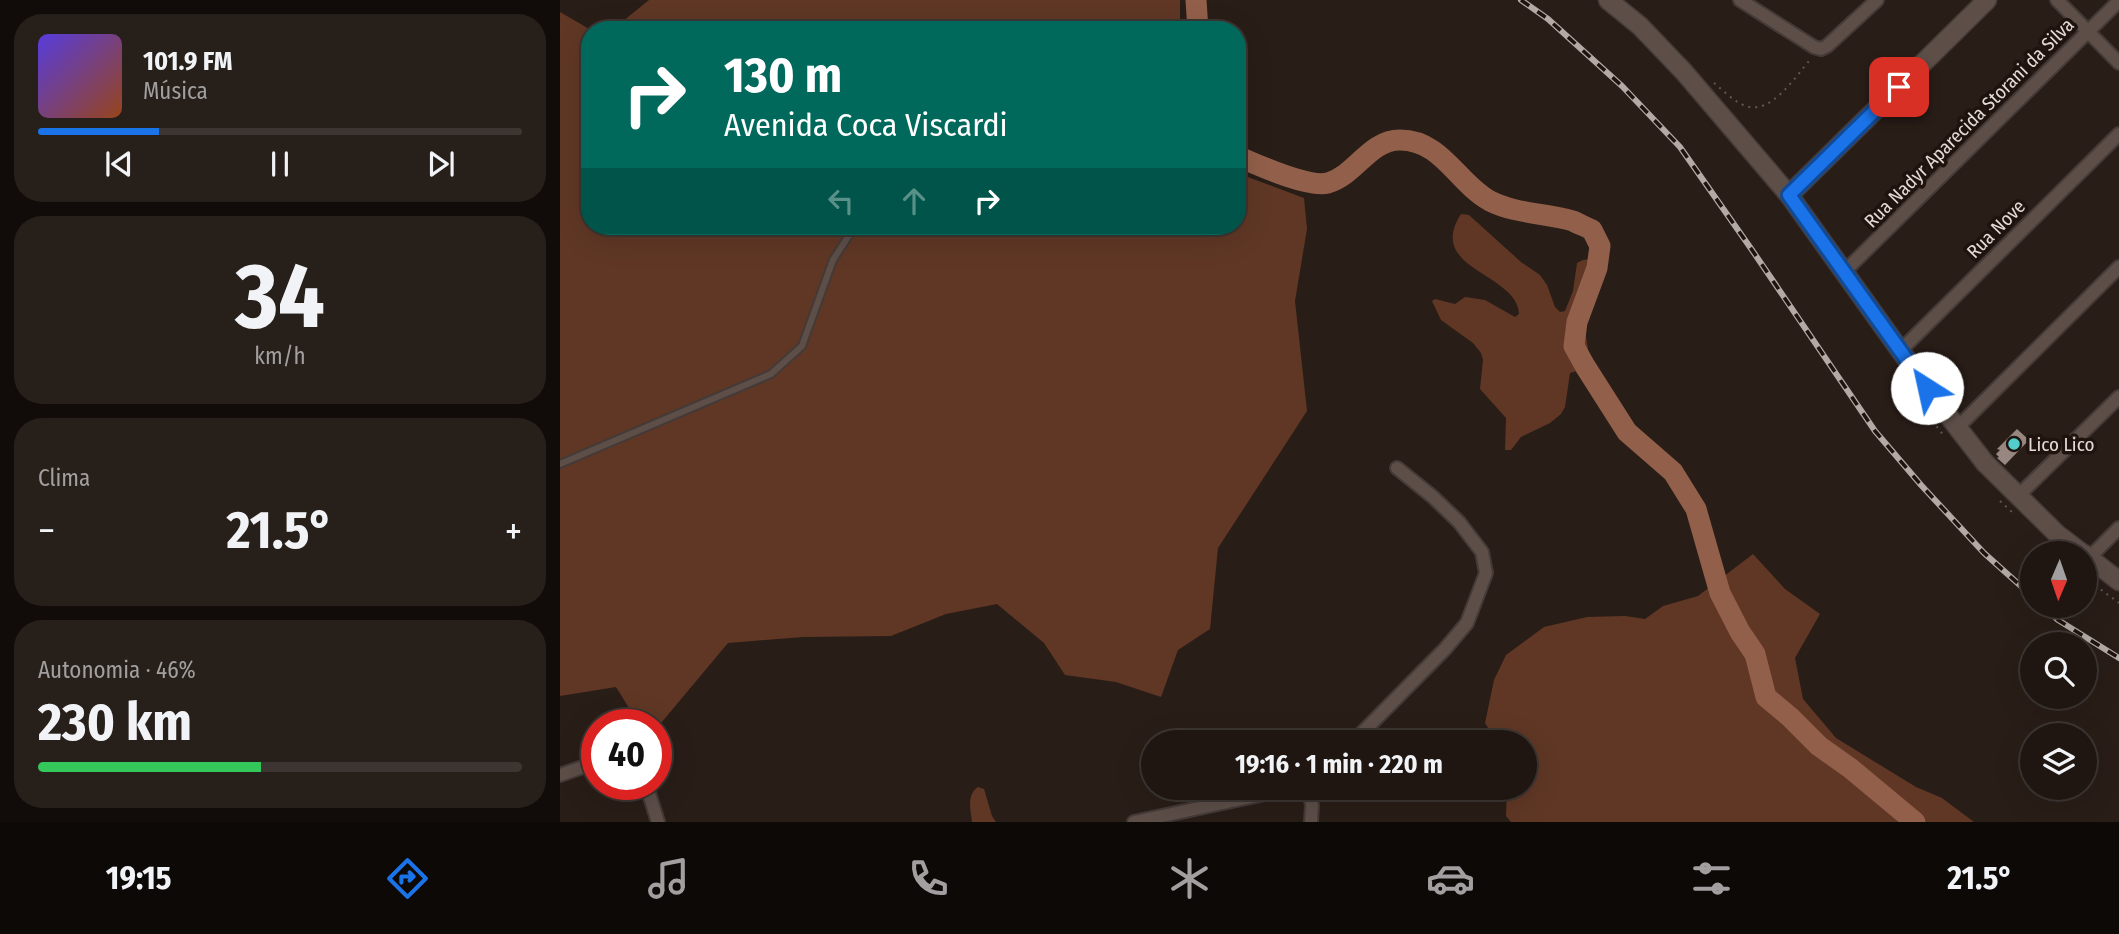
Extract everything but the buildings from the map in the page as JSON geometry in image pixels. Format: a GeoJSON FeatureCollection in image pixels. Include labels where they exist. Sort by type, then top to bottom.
{"type":"FeatureCollection","features":[{"type":"Feature","properties":{"kind":"main road"},"geometry":{"type":"LineString","coordinates":[[1608,0],[1640,26],[1684,72],[1789,195],[1985,463],[2066,541]]}},
{"type":"Feature","properties":{"kind":"main road"},"geometry":{"type":"LineString","coordinates":[[1789,195],[1987,0]]}},
{"type":"Feature","properties":{"kind":"main road"},"geometry":{"type":"LineString","coordinates":[[2097,564],[2119,581]]}},
{"type":"Feature","properties":{"kind":"street"},"geometry":{"type":"LineString","coordinates":[[1740,0],[1821,49],[1877,0]]}},
{"type":"Feature","properties":{"kind":"street"},"geometry":{"type":"LineString","coordinates":[[2057,0],[2119,63]]}},
{"type":"Feature","properties":{"kind":"street","name":"Rua Nadyr Aparecida Storani da Silva"},"geometry":{"type":"LineString","coordinates":[[1845,271],[2119,1]]}},
{"type":"Feature","properties":{"kind":"street","name":"Rua Nove"},"geometry":{"type":"LineString","coordinates":[[1900,350],[2119,134]]}},
{"type":"Feature","properties":{"kind":"street"},"geometry":{"type":"LineString","coordinates":[[1957,428],[2119,267]]}},
{"type":"Feature","properties":{"kind":"street"},"geometry":{"type":"LineString","coordinates":[[2018,496],[2119,397]]}},
{"type":"Feature","properties":{"kind":"street"},"geometry":{"type":"LineString","coordinates":[[1365,730],[1467,623],[1486,573],[1482,552],[1460,522],[1433,496],[1396,468]]}},
{"type":"Feature","properties":{"kind":"street"},"geometry":{"type":"LineString","coordinates":[[2097,545],[2119,528]]}},
{"type":"Feature","properties":{"kind":"street"},"geometry":{"type":"LineString","coordinates":[[560,775],[581,768]]}},
{"type":"Feature","properties":{"kind":"street"},"geometry":{"type":"LineString","coordinates":[[651,800],[659,822]]}},
{"type":"Feature","properties":{"kind":"street"},"geometry":{"type":"LineString","coordinates":[[1134,822],[1236,800]]}},
{"type":"Feature","properties":{"kind":"street"},"geometry":{"type":"LineString","coordinates":[[1311,800],[1311,822]]}},
{"type":"Feature","properties":{"kind":"lane"},"geometry":{"type":"LineString","coordinates":[[560,464],[771,374],[802,346],[833,260],[849,235]]}},
{"type":"Feature","properties":{"kind":"path"},"geometry":{"type":"LineString","coordinates":[[1710,79],[1736,101],[1747,107],[1760,107],[1771,103],[1821,49]]}},
{"type":"Feature","properties":{"kind":"path"},"geometry":{"type":"LineString","coordinates":[[2097,587],[2119,603]]}},
{"type":"Feature","properties":{"kind":"shaded area"},"geometry":{"type":"Polygon","coordinates":[[[649,0],[1180,0],[1180,21],[623,21],[649,0]]]}},
{"type":"Feature","properties":{"kind":"shaded area"},"geometry":{"type":"Polygon","coordinates":[[[560,12],[581,24],[581,235],[1246,235],[1246,176],[1304,198],[1307,229],[1295,301],[1307,411],[1218,548],[1210,629],[1178,650],[1161,697],[1116,682],[1065,675],[1044,643],[997,604],[946,614],[891,636],[803,637],[728,643],[672,710],[630,709],[616,687],[560,696],[560,12]]]}},
{"type":"Feature","properties":{"kind":"shaded area"},"geometry":{"type":"Polygon","coordinates":[[[1461,214],[1469,215],[1521,262],[1540,275],[1560,312],[1565,311],[1573,291],[1577,263],[1591,259],[1592,274],[1584,318],[1587,362],[1583,368],[1570,373],[1565,407],[1561,414],[1550,423],[1521,437],[1511,450],[1505,450],[1506,418],[1480,389],[1483,360],[1481,353],[1473,343],[1441,320],[1432,301],[1435,299],[1455,304],[1465,297],[1485,300],[1515,317],[1519,314],[1515,300],[1463,259],[1455,247],[1453,233],[1461,214]]]}},
{"type":"Feature","properties":{"kind":"shaded area"},"geometry":{"type":"Polygon","coordinates":[[[1753,554],[1785,589],[1820,614],[1795,658],[1803,699],[1836,738],[1916,787],[1942,798],[1974,822],[1511,822],[1506,816],[1507,800],[1537,800],[1537,730],[1489,730],[1485,723],[1494,680],[1506,655],[1544,627],[1587,617],[1625,616],[1645,619],[1663,606],[1698,596],[1753,554]]]}},
{"type":"Feature","properties":{"kind":"shaded area"},"geometry":{"type":"Polygon","coordinates":[[[978,787],[984,789],[996,822],[972,822],[971,798],[978,787]]]}},
{"type":"Feature","properties":{"kind":"waterway"},"geometry":{"type":"LineString","coordinates":[[1196,0],[1197,21]]}},
{"type":"Feature","properties":{"kind":"waterway"},"geometry":{"type":"LineString","coordinates":[[1246,160],[1296,179],[1319,184],[1338,179],[1371,151],[1389,142],[1415,142],[1438,155],[1490,201],[1510,208],[1563,218],[1592,230],[1600,246],[1597,268],[1577,322],[1574,346],[1627,432],[1673,472],[1696,509],[1720,593],[1755,654],[1766,697],[1819,746],[1915,822]]}},
{"type":"Feature","properties":{"kind":"railway"},"geometry":{"type":"LineString","coordinates":[[1521,0],[1548,19],[1622,86],[1680,147],[1875,431],[1984,553],[2020,585]]}},
{"type":"Feature","properties":{"kind":"railway"},"geometry":{"type":"LineString","coordinates":[[2056,618],[2119,658]]}},
{"type":"Feature","properties":{"kind":"place","name":"Lico Lico"},"geometry":{"type":"Point","coordinates":[2014,444]}},
{"type":"Feature","properties":{"kind":"route"},"geometry":{"type":"LineString","coordinates":[[1899,87],[1789,195],[1927,388]]}}]}
